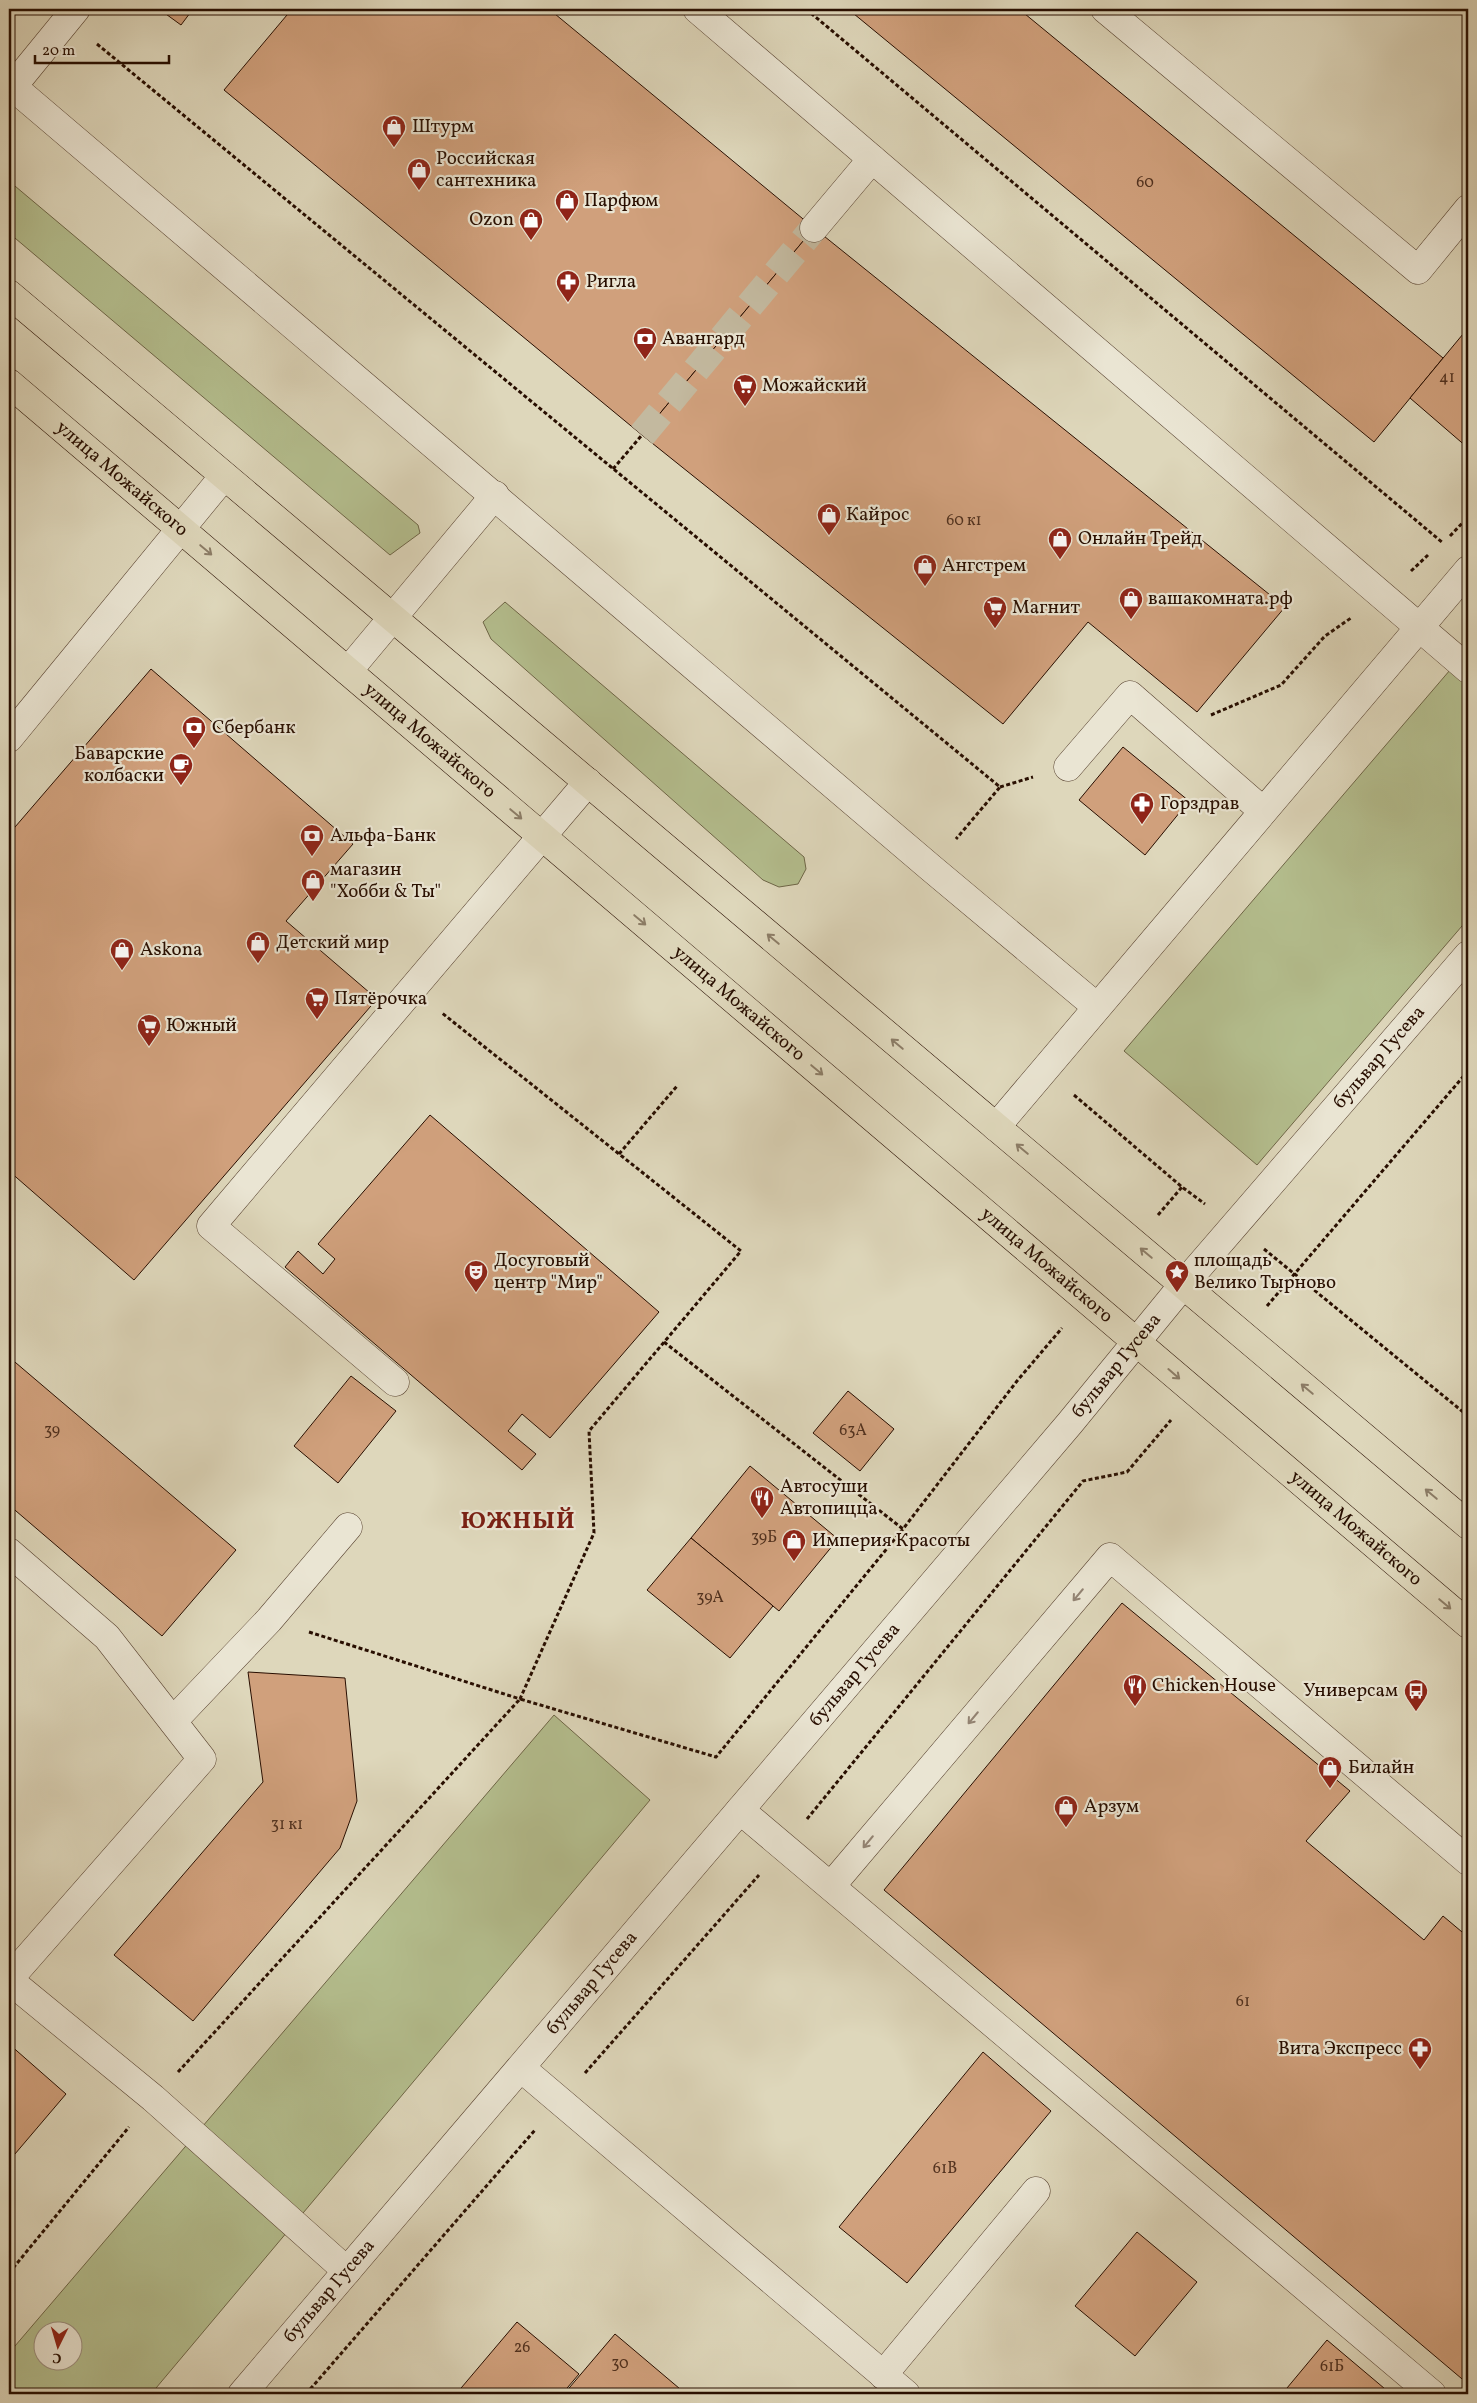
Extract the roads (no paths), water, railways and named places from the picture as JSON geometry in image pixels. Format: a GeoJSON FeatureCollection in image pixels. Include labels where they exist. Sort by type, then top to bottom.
{"type":"FeatureCollection","features":[{"type":"Feature","properties":{"kind":"main road"},"geometry":{"type":"LineString","coordinates":[[9,294],[1468,1525]]}},
{"type":"Feature","properties":{"kind":"main road","name":"улица Можайского"},"geometry":{"type":"LineString","coordinates":[[9,383],[1468,1624]]}},
{"type":"Feature","properties":{"kind":"street"},"geometry":{"type":"LineString","coordinates":[[697,9],[1468,669]]}},
{"type":"Feature","properties":{"kind":"street"},"geometry":{"type":"LineString","coordinates":[[1105,9],[1418,270],[1468,210]]}},
{"type":"Feature","properties":{"kind":"street"},"geometry":{"type":"LineString","coordinates":[[72,14],[11,89],[495,495],[931,868],[1096,1006]]}},
{"type":"Feature","properties":{"kind":"street"},"geometry":{"type":"LineString","coordinates":[[814,228],[872,159]]}},
{"type":"Feature","properties":{"kind":"street"},"geometry":{"type":"LineString","coordinates":[[9,738],[224,476]]}},
{"type":"Feature","properties":{"kind":"street"},"geometry":{"type":"LineString","coordinates":[[348,671],[495,495]]}},
{"type":"Feature","properties":{"kind":"street"},"geometry":{"type":"LineString","coordinates":[[996,1127],[1096,1006],[1468,570]]}},
{"type":"Feature","properties":{"kind":"street"},"geometry":{"type":"LineString","coordinates":[[1068,767],[1130,695],[1263,811]]}},
{"type":"Feature","properties":{"kind":"street"},"geometry":{"type":"LineString","coordinates":[[395,1382],[211,1226],[588,782]]}},
{"type":"Feature","properties":{"kind":"street","name":"бульвар Гусева"},"geometry":{"type":"LineString","coordinates":[[242,2394],[1138,1342],[1183,1285],[1468,955]]}},
{"type":"Feature","properties":{"kind":"street"},"geometry":{"type":"LineString","coordinates":[[173,1721],[269,1620],[348,1527]]}},
{"type":"Feature","properties":{"kind":"street"},"geometry":{"type":"LineString","coordinates":[[9,1552],[107,1637],[202,1759],[9,1980],[154,2098],[347,2271]]}},
{"type":"Feature","properties":{"kind":"street"},"geometry":{"type":"LineString","coordinates":[[831,1886],[1110,1558],[1468,1861]]}},
{"type":"Feature","properties":{"kind":"street"},"geometry":{"type":"LineString","coordinates":[[740,1810],[1432,2394]]}},
{"type":"Feature","properties":{"kind":"street"},"geometry":{"type":"LineString","coordinates":[[521,2068],[906,2394]]}},
{"type":"Feature","properties":{"kind":"street"},"geometry":{"type":"LineString","coordinates":[[883,2375],[1036,2191]]}},
{"type":"Feature","properties":{"kind":"tunnel"},"geometry":{"type":"LineString","coordinates":[[642,435],[814,228]]}},
{"type":"Feature","properties":{"kind":"place","name":"Штурм"},"geometry":{"type":"Point","coordinates":[394,148]}},
{"type":"Feature","properties":{"kind":"place","name":"Российская сантехника"},"geometry":{"type":"Point","coordinates":[419,191]}},
{"type":"Feature","properties":{"kind":"place","name":"Парфюм"},"geometry":{"type":"Point","coordinates":[567,222]}},
{"type":"Feature","properties":{"kind":"place","name":"Ozon"},"geometry":{"type":"Point","coordinates":[531,241]}},
{"type":"Feature","properties":{"kind":"place","name":"Ригла"},"geometry":{"type":"Point","coordinates":[568,303]}},
{"type":"Feature","properties":{"kind":"place","name":"Авангард"},"geometry":{"type":"Point","coordinates":[645,360]}},
{"type":"Feature","properties":{"kind":"place","name":"Можайский"},"geometry":{"type":"Point","coordinates":[745,407]}},
{"type":"Feature","properties":{"kind":"place","name":"Кайрос"},"geometry":{"type":"Point","coordinates":[829,536]}},
{"type":"Feature","properties":{"kind":"place","name":"Онлайн Трейд"},"geometry":{"type":"Point","coordinates":[1060,560]}},
{"type":"Feature","properties":{"kind":"place","name":"Ангстрем"},"geometry":{"type":"Point","coordinates":[925,587]}},
{"type":"Feature","properties":{"kind":"place","name":"вашакомната.рф"},"geometry":{"type":"Point","coordinates":[1131,620]}},
{"type":"Feature","properties":{"kind":"place","name":"Магнит"},"geometry":{"type":"Point","coordinates":[995,629]}},
{"type":"Feature","properties":{"kind":"place","name":"Сбербанк"},"geometry":{"type":"Point","coordinates":[194,749]}},
{"type":"Feature","properties":{"kind":"place","name":"Баварские колбаски"},"geometry":{"type":"Point","coordinates":[181,786]}},
{"type":"Feature","properties":{"kind":"place","name":"Горздрав"},"geometry":{"type":"Point","coordinates":[1142,825]}},
{"type":"Feature","properties":{"kind":"place","name":"Альфа-Банк"},"geometry":{"type":"Point","coordinates":[312,857]}},
{"type":"Feature","properties":{"kind":"place","name":"магазин \"Хобби & Ты\""},"geometry":{"type":"Point","coordinates":[313,902]}},
{"type":"Feature","properties":{"kind":"place","name":"Детский мир"},"geometry":{"type":"Point","coordinates":[258,964]}},
{"type":"Feature","properties":{"kind":"place","name":"Askona"},"geometry":{"type":"Point","coordinates":[122,971]}},
{"type":"Feature","properties":{"kind":"place","name":"Пятёрочка"},"geometry":{"type":"Point","coordinates":[317,1020]}},
{"type":"Feature","properties":{"kind":"place","name":"Южный"},"geometry":{"type":"Point","coordinates":[149,1047]}},
{"type":"Feature","properties":{"kind":"place","name":"Досуговый центр \"Мир\""},"geometry":{"type":"Point","coordinates":[476,1293]}},
{"type":"Feature","properties":{"kind":"place","name":"площадь Велико Тырново"},"geometry":{"type":"Point","coordinates":[1177,1293]}},
{"type":"Feature","properties":{"kind":"place","name":"Автосуши Автопицца"},"geometry":{"type":"Point","coordinates":[762,1519]}},
{"type":"Feature","properties":{"kind":"place","name":"Империя Красоты"},"geometry":{"type":"Point","coordinates":[794,1562]}},
{"type":"Feature","properties":{"kind":"place","name":"Chicken House"},"geometry":{"type":"Point","coordinates":[1135,1707]}},
{"type":"Feature","properties":{"kind":"place","name":"Универсам"},"geometry":{"type":"Point","coordinates":[1416,1712]}},
{"type":"Feature","properties":{"kind":"place","name":"Билайн"},"geometry":{"type":"Point","coordinates":[1330,1789]}},
{"type":"Feature","properties":{"kind":"place","name":"Арзум"},"geometry":{"type":"Point","coordinates":[1066,1828]}},
{"type":"Feature","properties":{"kind":"place","name":"Вита Экспресс"},"geometry":{"type":"Point","coordinates":[1420,2070]}},
{"type":"Feature","properties":{"kind":"district","name":"ЮЖНЫЙ"},"geometry":{"type":"Point","coordinates":[518,1522]}}]}
